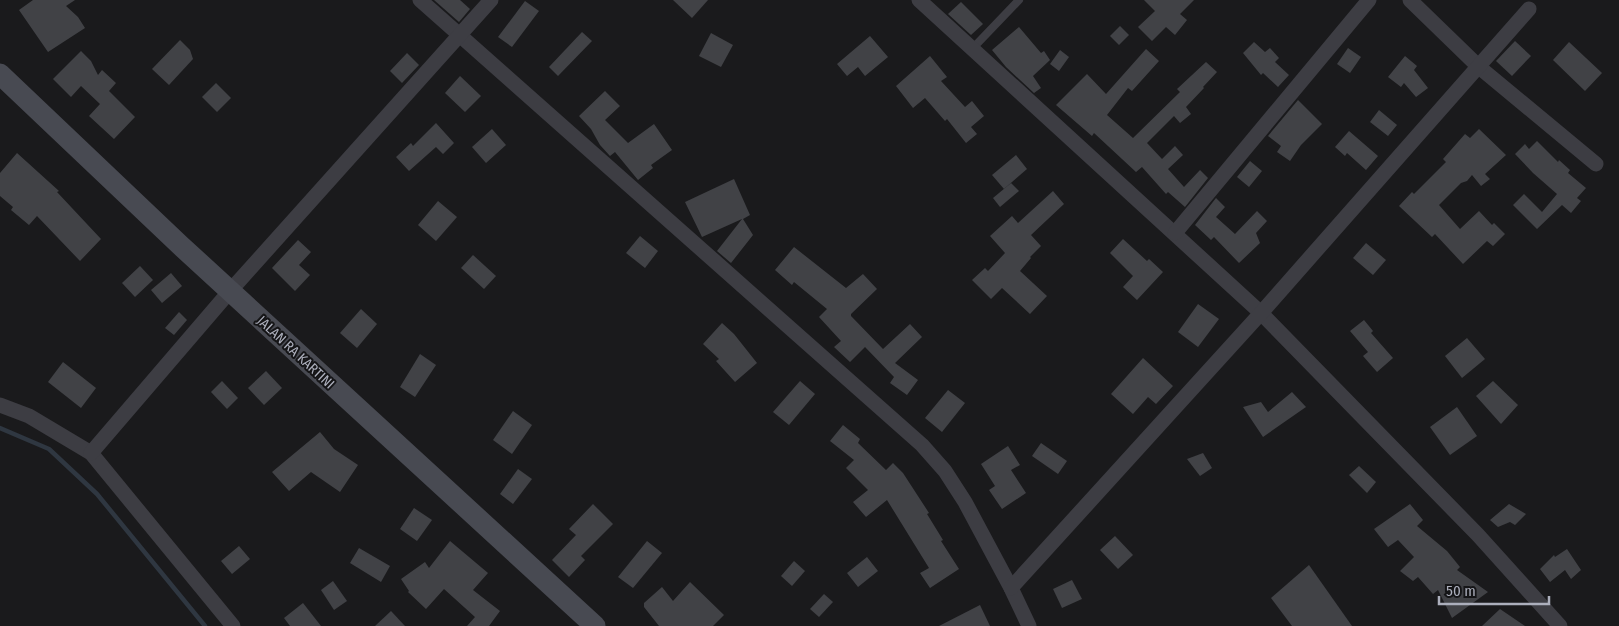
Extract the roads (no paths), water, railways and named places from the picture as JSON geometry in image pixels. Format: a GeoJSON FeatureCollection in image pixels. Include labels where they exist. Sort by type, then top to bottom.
{"type":"FeatureCollection","features":[{"type":"Feature","properties":{"kind":"main road","name":"JALAN RA KARTINI"},"geometry":{"type":"LineString","coordinates":[[2,80],[595,626]]}},
{"type":"Feature","properties":{"kind":"street"},"geometry":{"type":"LineString","coordinates":[[420,0],[922,445],[945,471],[965,502],[1029,626]]}},
{"type":"Feature","properties":{"kind":"street"},"geometry":{"type":"LineString","coordinates":[[91,453],[230,291],[491,0]]}},
{"type":"Feature","properties":{"kind":"street"},"geometry":{"type":"LineString","coordinates":[[919,0],[1175,232],[1261,313],[1478,535],[1560,626]]}},
{"type":"Feature","properties":{"kind":"street"},"geometry":{"type":"LineString","coordinates":[[1175,232],[1369,0]]}},
{"type":"Feature","properties":{"kind":"street"},"geometry":{"type":"LineString","coordinates":[[1410,0],[1479,67],[1596,164]]}},
{"type":"Feature","properties":{"kind":"street"},"geometry":{"type":"LineString","coordinates":[[1011,588],[1261,313],[1529,9]]}},
{"type":"Feature","properties":{"kind":"street"},"geometry":{"type":"LineString","coordinates":[[0,405],[29,416],[91,453],[233,626]]}},
{"type":"Feature","properties":{"kind":"lane"},"geometry":{"type":"LineString","coordinates":[[973,48],[1019,0]]}},
{"type":"Feature","properties":{"kind":"waterway"},"geometry":{"type":"LineString","coordinates":[[0,428],[49,449],[97,494],[205,626]]}}]}
